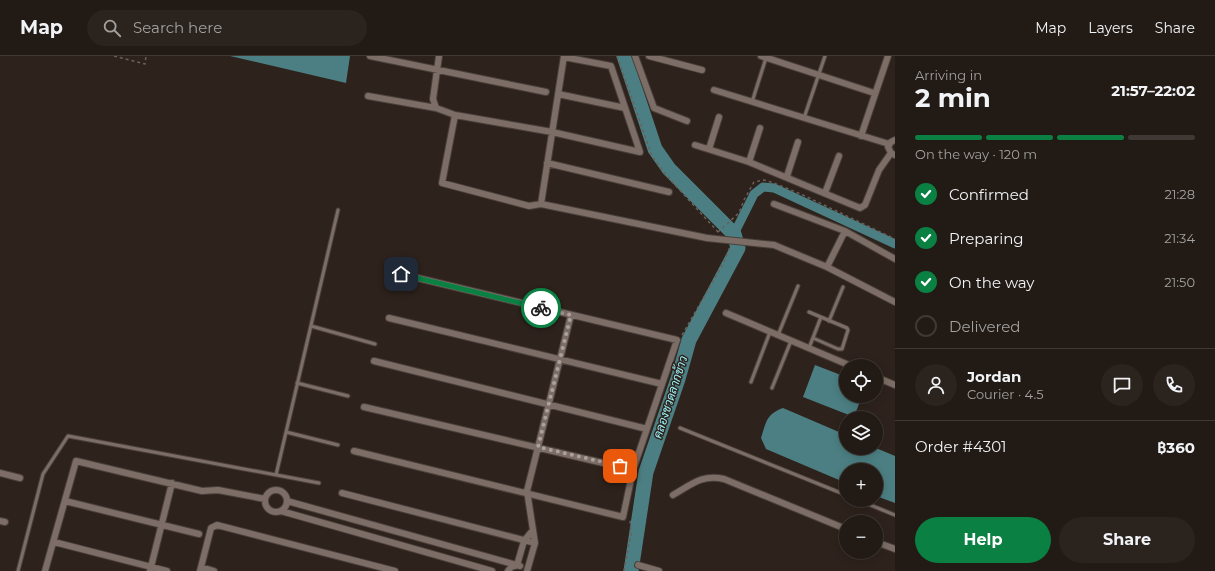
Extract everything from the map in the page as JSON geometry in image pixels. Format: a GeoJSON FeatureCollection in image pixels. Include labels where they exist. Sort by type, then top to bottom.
{"type":"FeatureCollection","features":[{"type":"Feature","properties":{"kind":"street"},"geometry":{"type":"LineString","coordinates":[[370,56],[437,71],[546,92]]}},
{"type":"Feature","properties":{"kind":"street"},"geometry":{"type":"LineString","coordinates":[[436,108],[433,98],[439,56]]}},
{"type":"Feature","properties":{"kind":"street"},"geometry":{"type":"LineString","coordinates":[[368,96],[436,108],[455,115],[552,132],[640,152],[611,66],[564,56],[552,132],[547,163],[541,204]]}},
{"type":"Feature","properties":{"kind":"street"},"geometry":{"type":"LineString","coordinates":[[635,56],[654,108],[687,121]]}},
{"type":"Feature","properties":{"kind":"street"},"geometry":{"type":"LineString","coordinates":[[649,56],[702,70]]}},
{"type":"Feature","properties":{"kind":"street"},"geometry":{"type":"LineString","coordinates":[[765,56],[874,93]]}},
{"type":"Feature","properties":{"kind":"street"},"geometry":{"type":"LineString","coordinates":[[861,136],[874,93],[888,56]]}},
{"type":"Feature","properties":{"kind":"street"},"geometry":{"type":"LineString","coordinates":[[714,90],[889,144],[895,140]]}},
{"type":"Feature","properties":{"kind":"street"},"geometry":{"type":"LineString","coordinates":[[558,94],[625,108]]}},
{"type":"Feature","properties":{"kind":"street"},"geometry":{"type":"LineString","coordinates":[[455,115],[442,183],[529,206],[541,204],[706,238],[774,245],[827,267],[895,302]]}},
{"type":"Feature","properties":{"kind":"street"},"geometry":{"type":"LineString","coordinates":[[709,149],[719,117]]}},
{"type":"Feature","properties":{"kind":"street"},"geometry":{"type":"LineString","coordinates":[[749,162],[760,128]]}},
{"type":"Feature","properties":{"kind":"street"},"geometry":{"type":"LineString","coordinates":[[787,176],[798,142]]}},
{"type":"Feature","properties":{"kind":"street"},"geometry":{"type":"LineString","coordinates":[[695,145],[787,176],[857,208],[863,207],[879,170],[893,154],[888,147],[889,144]]}},
{"type":"Feature","properties":{"kind":"street"},"geometry":{"type":"LineString","coordinates":[[826,193],[839,156]]}},
{"type":"Feature","properties":{"kind":"street"},"geometry":{"type":"LineString","coordinates":[[547,163],[669,192]]}},
{"type":"Feature","properties":{"kind":"street"},"geometry":{"type":"LineString","coordinates":[[774,204],[845,231],[895,259]]}},
{"type":"Feature","properties":{"kind":"street"},"geometry":{"type":"LineString","coordinates":[[827,267],[845,231]]}},
{"type":"Feature","properties":{"kind":"street"},"geometry":{"type":"LineString","coordinates":[[354,451],[622,517],[633,470],[677,340],[401,274]]}},
{"type":"Feature","properties":{"kind":"street"},"geometry":{"type":"LineString","coordinates":[[726,313],[839,361]]}},
{"type":"Feature","properties":{"kind":"street"},"geometry":{"type":"LineString","coordinates":[[287,501],[518,565],[527,571],[535,543],[527,493],[571,315]]}},
{"type":"Feature","properties":{"kind":"street"},"geometry":{"type":"LineString","coordinates":[[389,318],[662,384]]}},
{"type":"Feature","properties":{"kind":"street"},"geometry":{"type":"LineString","coordinates":[[374,361],[647,429]]}},
{"type":"Feature","properties":{"kind":"street"},"geometry":{"type":"LineString","coordinates":[[883,379],[895,384]]}},
{"type":"Feature","properties":{"kind":"street"},"geometry":{"type":"LineString","coordinates":[[364,406],[633,470]]}},
{"type":"Feature","properties":{"kind":"street"},"geometry":{"type":"LineString","coordinates":[[45,571],[76,461],[202,491],[218,490],[265,500]]}},
{"type":"Feature","properties":{"kind":"street"},"geometry":{"type":"LineString","coordinates":[[0,473],[20,478]]}},
{"type":"Feature","properties":{"kind":"street"},"geometry":{"type":"LineString","coordinates":[[673,495],[703,478],[714,477],[724,479],[839,526]]}},
{"type":"Feature","properties":{"kind":"street"},"geometry":{"type":"LineString","coordinates":[[150,569],[172,483]]}},
{"type":"Feature","properties":{"kind":"street"},"geometry":{"type":"LineString","coordinates":[[281,511],[286,507],[287,501],[284,493],[275,490],[269,492],[265,500],[265,506],[269,510],[275,512],[281,511],[492,571]]}},
{"type":"Feature","properties":{"kind":"street"},"geometry":{"type":"LineString","coordinates":[[342,493],[535,543]]}},
{"type":"Feature","properties":{"kind":"street"},"geometry":{"type":"LineString","coordinates":[[65,501],[199,534]]}},
{"type":"Feature","properties":{"kind":"street"},"geometry":{"type":"LineString","coordinates":[[214,571],[200,569],[211,528],[217,525],[395,571]]}},
{"type":"Feature","properties":{"kind":"street"},"geometry":{"type":"LineString","coordinates":[[518,565],[524,541],[533,530]]}},
{"type":"Feature","properties":{"kind":"street"},"geometry":{"type":"LineString","coordinates":[[403,546],[407,534]]}},
{"type":"Feature","properties":{"kind":"street"},"geometry":{"type":"LineString","coordinates":[[54,542],[150,569],[167,571]]}},
{"type":"Feature","properties":{"kind":"street"},"geometry":{"type":"LineString","coordinates":[[883,545],[895,549]]}},
{"type":"Feature","properties":{"kind":"street"},"geometry":{"type":"LineString","coordinates":[[508,571],[514,566],[518,565]]}},
{"type":"Feature","properties":{"kind":"street"},"geometry":{"type":"LineString","coordinates":[[638,565],[659,571]]}},
{"type":"Feature","properties":{"kind":"lane"},"geometry":{"type":"LineString","coordinates":[[752,102],[765,56]]}},
{"type":"Feature","properties":{"kind":"lane"},"geometry":{"type":"LineString","coordinates":[[804,118],[825,56]]}},
{"type":"Feature","properties":{"kind":"lane"},"geometry":{"type":"LineString","coordinates":[[276,475],[338,210]]}},
{"type":"Feature","properties":{"kind":"lane"},"geometry":{"type":"LineString","coordinates":[[778,335],[798,286]]}},
{"type":"Feature","properties":{"kind":"lane"},"geometry":{"type":"LineString","coordinates":[[829,321],[842,287]]}},
{"type":"Feature","properties":{"kind":"lane"},"geometry":{"type":"LineString","coordinates":[[809,312],[847,328],[848,333],[843,348],[838,349],[813,338]]}},
{"type":"Feature","properties":{"kind":"lane"},"geometry":{"type":"LineString","coordinates":[[809,348],[821,317]]}},
{"type":"Feature","properties":{"kind":"lane"},"geometry":{"type":"LineString","coordinates":[[311,326],[375,344]]}},
{"type":"Feature","properties":{"kind":"lane"},"geometry":{"type":"LineString","coordinates":[[751,382],[770,332]]}},
{"type":"Feature","properties":{"kind":"lane"},"geometry":{"type":"LineString","coordinates":[[772,388],[791,341]]}},
{"type":"Feature","properties":{"kind":"lane"},"geometry":{"type":"LineString","coordinates":[[297,383],[348,396]]}},
{"type":"Feature","properties":{"kind":"lane"},"geometry":{"type":"LineString","coordinates":[[680,428],[839,492]]}},
{"type":"Feature","properties":{"kind":"lane"},"geometry":{"type":"LineString","coordinates":[[286,432],[338,445]]}},
{"type":"Feature","properties":{"kind":"lane"},"geometry":{"type":"LineString","coordinates":[[18,571],[43,474],[68,436],[319,483]]}},
{"type":"Feature","properties":{"kind":"lane"},"geometry":{"type":"LineString","coordinates":[[875,507],[895,515]]}},
{"type":"Feature","properties":{"kind":"path"},"geometry":{"type":"LineString","coordinates":[[114,56],[145,64],[146,56]]}},
{"type":"Feature","properties":{"kind":"path"},"geometry":{"type":"LineString","coordinates":[[617,56],[652,156],[666,175],[721,235]]}},
{"type":"Feature","properties":{"kind":"path"},"geometry":{"type":"LineString","coordinates":[[718,232],[739,213],[754,182],[764,180],[803,195],[895,239]]}},
{"type":"Feature","properties":{"kind":"path"},"geometry":{"type":"LineString","coordinates":[[681,341],[682,334],[728,252],[730,246],[728,242]]}},
{"type":"Feature","properties":{"kind":"path"},"geometry":{"type":"LineString","coordinates":[[624,571],[631,534],[630,518]]}},
{"type":"Feature","properties":{"kind":"water"},"geometry":{"type":"Polygon","coordinates":[[[230,56],[350,56],[346,83],[230,56]]]}},
{"type":"Feature","properties":{"kind":"water"},"geometry":{"type":"Polygon","coordinates":[[[815,365],[839,374],[839,403],[859,403],[856,411],[839,411],[803,397],[815,365]]]}},
{"type":"Feature","properties":{"kind":"water"},"geometry":{"type":"Polygon","coordinates":[[[783,408],[839,432],[839,455],[883,455],[883,451],[895,456],[895,503],[883,499],[883,463],[839,463],[839,480],[766,449],[761,438],[770,416],[777,410],[783,408]]]}},
{"type":"Feature","properties":{"kind":"waterway","name":"คลองชวดลากข้าว"},"geometry":{"type":"LineString","coordinates":[[624,56],[655,149],[669,169],[734,234],[738,248],[689,340],[678,379],[646,472],[631,571]]}},
{"type":"Feature","properties":{"kind":"waterway"},"geometry":{"type":"LineString","coordinates":[[734,234],[754,194],[763,187],[774,188],[895,244]]}},
{"type":"Feature","properties":{"kind":"way so far"},"geometry":{"type":"LineString","coordinates":[[541,308],[571,315],[538,447],[620,466]]}},
{"type":"Feature","properties":{"kind":"route"},"geometry":{"type":"LineString","coordinates":[[401,274],[541,308]]}}]}
